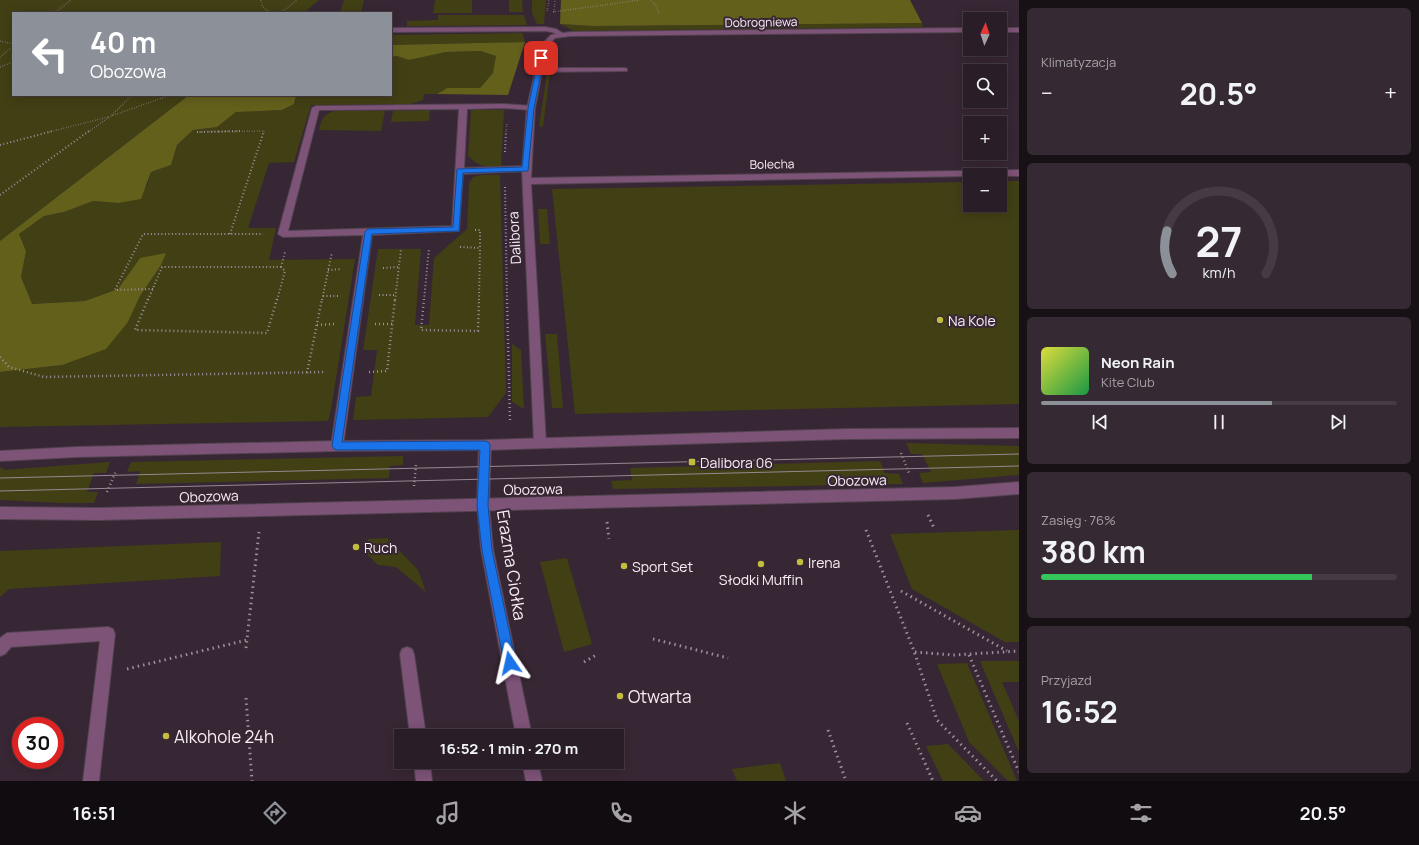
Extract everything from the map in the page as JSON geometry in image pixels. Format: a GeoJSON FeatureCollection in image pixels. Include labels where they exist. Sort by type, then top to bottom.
{"type":"FeatureCollection","features":[{"type":"Feature","properties":{"kind":"street"},"geometry":{"type":"LineString","coordinates":[[392,30],[545,29],[554,30],[563,35]]}},
{"type":"Feature","properties":{"kind":"street","name":"Dobrogniewa"},"geometry":{"type":"LineString","coordinates":[[553,36],[963,30]]}},
{"type":"Feature","properties":{"kind":"street"},"geometry":{"type":"LineString","coordinates":[[1007,30],[1019,30]]}},
{"type":"Feature","properties":{"kind":"street","name":"Dalibora"},"geometry":{"type":"LineString","coordinates":[[540,443],[526,175],[531,108],[538,70],[544,45],[553,36]]}},
{"type":"Feature","properties":{"kind":"street"},"geometry":{"type":"LineString","coordinates":[[538,70],[625,70]]}},
{"type":"Feature","properties":{"kind":"street"},"geometry":{"type":"LineString","coordinates":[[462,107],[456,229],[286,234],[316,108],[462,107],[531,108]]}},
{"type":"Feature","properties":{"kind":"street","name":"Bolecha"},"geometry":{"type":"LineString","coordinates":[[460,171],[526,175],[1019,173]]}},
{"type":"Feature","properties":{"kind":"street"},"geometry":{"type":"LineString","coordinates":[[337,446],[368,232]]}},
{"type":"Feature","properties":{"kind":"street"},"geometry":{"type":"LineString","coordinates":[[0,456],[337,446],[485,445],[848,434],[1019,433]]}},
{"type":"Feature","properties":{"kind":"street","name":"Erazma Ciołka"},"geometry":{"type":"LineString","coordinates":[[485,445],[483,505],[487,550],[523,729]]}},
{"type":"Feature","properties":{"kind":"street","name":"Obozowa"},"geometry":{"type":"LineString","coordinates":[[0,513],[99,514],[289,508],[412,507],[955,493],[1019,488]]}},
{"type":"Feature","properties":{"kind":"street"},"geometry":{"type":"LineString","coordinates":[[0,649],[7,640],[108,634],[91,781]]}},
{"type":"Feature","properties":{"kind":"street"},"geometry":{"type":"LineString","coordinates":[[407,654],[417,729]]}},
{"type":"Feature","properties":{"kind":"street"},"geometry":{"type":"LineString","coordinates":[[423,769],[424,781]]}},
{"type":"Feature","properties":{"kind":"street"},"geometry":{"type":"LineString","coordinates":[[531,769],[534,781]]}},
{"type":"Feature","properties":{"kind":"path"},"geometry":{"type":"LineString","coordinates":[[55,12],[71,0]]}},
{"type":"Feature","properties":{"kind":"path"},"geometry":{"type":"LineString","coordinates":[[261,0],[261,3],[266,10],[271,12]]}},
{"type":"Feature","properties":{"kind":"path"},"geometry":{"type":"LineString","coordinates":[[281,12],[297,0]]}},
{"type":"Feature","properties":{"kind":"path"},"geometry":{"type":"LineString","coordinates":[[547,12],[578,7],[609,6],[640,0]]}},
{"type":"Feature","properties":{"kind":"path"},"geometry":{"type":"LineString","coordinates":[[0,41],[12,45]]}},
{"type":"Feature","properties":{"kind":"path"},"geometry":{"type":"LineString","coordinates":[[0,57],[12,46]]}},
{"type":"Feature","properties":{"kind":"path"},"geometry":{"type":"LineString","coordinates":[[0,67],[12,62]]}},
{"type":"Feature","properties":{"kind":"path"},"geometry":{"type":"LineString","coordinates":[[0,195],[111,116],[131,96]]}},
{"type":"Feature","properties":{"kind":"path"},"geometry":{"type":"LineString","coordinates":[[0,145],[111,116],[168,98],[170,96]]}},
{"type":"Feature","properties":{"kind":"path"},"geometry":{"type":"LineString","coordinates":[[197,132],[264,131],[230,234]]}},
{"type":"Feature","properties":{"kind":"path"},"geometry":{"type":"LineString","coordinates":[[0,357],[10,367],[44,377],[387,372],[404,231]]}},
{"type":"Feature","properties":{"kind":"path"},"geometry":{"type":"LineString","coordinates":[[307,373],[336,233]]}},
{"type":"Feature","properties":{"kind":"path"},"geometry":{"type":"LineString","coordinates":[[153,289],[116,290],[143,234],[286,234],[281,267]]}},
{"type":"Feature","properties":{"kind":"path"},"geometry":{"type":"LineString","coordinates":[[430,246],[422,330],[478,330],[480,248]]}},
{"type":"Feature","properties":{"kind":"path"},"geometry":{"type":"LineString","coordinates":[[162,267],[281,267],[285,271],[267,333],[135,330],[162,267]]}},
{"type":"Feature","properties":{"kind":"path"},"geometry":{"type":"LineString","coordinates":[[412,507],[417,445]]}},
{"type":"Feature","properties":{"kind":"path"},"geometry":{"type":"LineString","coordinates":[[898,447],[910,475]]}},
{"type":"Feature","properties":{"kind":"path"},"geometry":{"type":"LineString","coordinates":[[99,514],[123,452]]}},
{"type":"Feature","properties":{"kind":"path"},"geometry":{"type":"LineString","coordinates":[[925,509],[934,528]]}},
{"type":"Feature","properties":{"kind":"path"},"geometry":{"type":"LineString","coordinates":[[866,530],[914,652],[937,720],[997,781]]}},
{"type":"Feature","properties":{"kind":"path"},"geometry":{"type":"LineString","coordinates":[[246,648],[259,531]]}},
{"type":"Feature","properties":{"kind":"path"},"geometry":{"type":"LineString","coordinates":[[901,591],[1007,651]]}},
{"type":"Feature","properties":{"kind":"path"},"geometry":{"type":"LineString","coordinates":[[653,639],[728,658]]}},
{"type":"Feature","properties":{"kind":"path"},"geometry":{"type":"LineString","coordinates":[[104,675],[247,640]]}},
{"type":"Feature","properties":{"kind":"path"},"geometry":{"type":"LineString","coordinates":[[914,652],[928,655],[1019,651]]}},
{"type":"Feature","properties":{"kind":"path"},"geometry":{"type":"LineString","coordinates":[[969,654],[1019,772]]}},
{"type":"Feature","properties":{"kind":"path"},"geometry":{"type":"LineString","coordinates":[[584,662],[596,655]]}},
{"type":"Feature","properties":{"kind":"path"},"geometry":{"type":"LineString","coordinates":[[246,698],[252,781]]}},
{"type":"Feature","properties":{"kind":"path"},"geometry":{"type":"LineString","coordinates":[[907,723],[932,781]]}},
{"type":"Feature","properties":{"kind":"path"},"geometry":{"type":"LineString","coordinates":[[828,730],[846,781]]}},
{"type":"Feature","properties":{"kind":"shaded area"},"geometry":{"type":"Polygon","coordinates":[[[0,0],[319,0],[306,11],[300,12],[12,12],[12,96],[188,96],[0,241],[0,0]]]}},
{"type":"Feature","properties":{"kind":"shaded area"},"geometry":{"type":"Polygon","coordinates":[[[344,0],[364,0],[361,12],[340,12],[344,0]]]}},
{"type":"Feature","properties":{"kind":"shaded area"},"geometry":{"type":"Polygon","coordinates":[[[435,0],[472,0],[472,13],[433,13],[435,0]]]}},
{"type":"Feature","properties":{"kind":"shaded area"},"geometry":{"type":"Polygon","coordinates":[[[509,0],[522,0],[523,12],[509,12],[509,0]]]}},
{"type":"Feature","properties":{"kind":"shaded area"},"geometry":{"type":"Polygon","coordinates":[[[532,0],[546,0],[544,24],[537,24],[532,13],[532,0]]]}},
{"type":"Feature","properties":{"kind":"shaded area"},"geometry":{"type":"Polygon","coordinates":[[[561,0],[910,0],[922,23],[593,26],[560,24],[561,0]]]}},
{"type":"Feature","properties":{"kind":"shaded area"},"geometry":{"type":"Polygon","coordinates":[[[438,15],[524,15],[527,25],[407,26],[407,21],[438,20],[438,15]]]}},
{"type":"Feature","properties":{"kind":"shaded area"},"geometry":{"type":"Polygon","coordinates":[[[922,23],[923,27],[574,31],[560,24],[593,26],[922,23]]]}},
{"type":"Feature","properties":{"kind":"shaded area"},"geometry":{"type":"Polygon","coordinates":[[[522,33],[525,42],[392,45],[392,35],[522,33]]]}},
{"type":"Feature","properties":{"kind":"shaded area"},"geometry":{"type":"Polygon","coordinates":[[[525,42],[508,95],[437,94],[447,88],[480,88],[493,73],[496,56],[481,51],[446,52],[409,60],[397,56],[392,57],[392,45],[525,42]]]}},
{"type":"Feature","properties":{"kind":"shaded area"},"geometry":{"type":"Polygon","coordinates":[[[481,51],[497,56],[493,73],[480,88],[447,88],[437,94],[424,94],[423,100],[411,104],[311,105],[294,162],[269,163],[248,228],[276,228],[269,260],[355,259],[333,397],[329,419],[327,421],[0,427],[0,372],[62,365],[128,322],[140,296],[161,265],[140,258],[118,289],[85,301],[31,304],[21,277],[26,251],[19,234],[44,216],[64,212],[93,201],[118,203],[147,186],[151,172],[171,165],[177,145],[193,130],[217,127],[236,112],[282,110],[294,104],[296,96],[392,96],[392,57],[397,56],[409,60],[446,52],[481,51]]]}},
{"type":"Feature","properties":{"kind":"shaded area"},"geometry":{"type":"Polygon","coordinates":[[[547,73],[550,73],[543,127],[539,126],[547,73]]]}},
{"type":"Feature","properties":{"kind":"shaded area"},"geometry":{"type":"Polygon","coordinates":[[[188,96],[296,96],[294,104],[282,110],[236,112],[217,127],[193,130],[177,145],[171,165],[151,172],[141,199],[118,203],[93,201],[64,212],[44,216],[19,234],[26,251],[21,277],[32,304],[85,301],[118,289],[140,258],[166,253],[161,265],[140,296],[128,322],[106,349],[62,365],[0,372],[0,241],[188,96]]]}},
{"type":"Feature","properties":{"kind":"shaded area"},"geometry":{"type":"Polygon","coordinates":[[[430,110],[429,121],[391,122],[393,111],[430,110]]]}},
{"type":"Feature","properties":{"kind":"shaded area"},"geometry":{"type":"Polygon","coordinates":[[[471,110],[504,110],[501,166],[483,166],[468,156],[471,110]]]}},
{"type":"Feature","properties":{"kind":"shaded area"},"geometry":{"type":"Polygon","coordinates":[[[334,111],[385,111],[381,131],[319,130],[321,123],[327,114],[334,111]]]}},
{"type":"Feature","properties":{"kind":"shaded area"},"geometry":{"type":"Polygon","coordinates":[[[481,175],[500,175],[506,393],[488,417],[353,420],[356,397],[371,396],[377,350],[363,350],[378,249],[421,249],[415,325],[429,325],[434,258],[467,229],[469,183],[473,177],[481,175]]]}},
{"type":"Feature","properties":{"kind":"shaded area"},"geometry":{"type":"Polygon","coordinates":[[[1007,181],[1019,181],[1019,404],[575,414],[552,189],[963,182],[963,212],[1007,212],[1007,181]]]}},
{"type":"Feature","properties":{"kind":"shaded area"},"geometry":{"type":"Polygon","coordinates":[[[538,209],[547,209],[550,244],[540,244],[538,209]]]}},
{"type":"Feature","properties":{"kind":"shaded area"},"geometry":{"type":"Polygon","coordinates":[[[545,334],[557,334],[563,408],[552,408],[545,334]]]}},
{"type":"Feature","properties":{"kind":"shaded area"},"geometry":{"type":"Polygon","coordinates":[[[512,344],[521,350],[524,409],[512,402],[512,344]]]}},
{"type":"Feature","properties":{"kind":"shaded area"},"geometry":{"type":"Polygon","coordinates":[[[906,443],[1019,446],[1019,475],[923,483],[919,473],[931,472],[922,454],[911,454],[906,443]]]}},
{"type":"Feature","properties":{"kind":"shaded area"},"geometry":{"type":"Polygon","coordinates":[[[403,456],[403,465],[390,466],[389,478],[136,484],[140,471],[127,472],[131,462],[403,456]]]}},
{"type":"Feature","properties":{"kind":"shaded area"},"geometry":{"type":"Polygon","coordinates":[[[880,461],[885,473],[899,474],[903,484],[613,489],[611,481],[632,480],[630,468],[880,461]]]}},
{"type":"Feature","properties":{"kind":"shaded area"},"geometry":{"type":"Polygon","coordinates":[[[110,462],[106,473],[94,473],[87,492],[98,492],[94,503],[0,500],[0,468],[4,468],[3,470],[110,462]]]}},
{"type":"Feature","properties":{"kind":"shaded area"},"geometry":{"type":"Polygon","coordinates":[[[1019,530],[1019,642],[1005,642],[912,589],[890,534],[1019,530]]]}},
{"type":"Feature","properties":{"kind":"shaded area"},"geometry":{"type":"Polygon","coordinates":[[[387,538],[418,570],[426,592],[396,567],[378,565],[367,554],[368,539],[387,538]]]}},
{"type":"Feature","properties":{"kind":"shaded area"},"geometry":{"type":"Polygon","coordinates":[[[221,542],[220,576],[9,589],[0,597],[0,551],[221,542]]]}},
{"type":"Feature","properties":{"kind":"shaded area"},"geometry":{"type":"Polygon","coordinates":[[[567,558],[592,644],[564,652],[540,562],[567,558]]]}},
{"type":"Feature","properties":{"kind":"shaded area"},"geometry":{"type":"Polygon","coordinates":[[[980,661],[1019,661],[1019,682],[1002,682],[1019,721],[1019,752],[980,661]]]}},
{"type":"Feature","properties":{"kind":"shaded area"},"geometry":{"type":"Polygon","coordinates":[[[967,663],[1017,781],[1008,781],[969,742],[937,664],[967,663]]]}},
{"type":"Feature","properties":{"kind":"shaded area"},"geometry":{"type":"Polygon","coordinates":[[[948,744],[984,781],[943,781],[926,746],[948,744]]]}},
{"type":"Feature","properties":{"kind":"shaded area"},"geometry":{"type":"Polygon","coordinates":[[[780,763],[786,781],[737,781],[732,769],[780,763]]]}},
{"type":"Feature","properties":{"kind":"tram line"},"geometry":{"type":"LineString","coordinates":[[0,478],[1019,454]]}},
{"type":"Feature","properties":{"kind":"tram line"},"geometry":{"type":"LineString","coordinates":[[0,491],[1019,466]]}},
{"type":"Feature","properties":{"kind":"place","name":"Na Kole"},"geometry":{"type":"Point","coordinates":[940,320]}},
{"type":"Feature","properties":{"kind":"place","name":"Dalibora 06"},"geometry":{"type":"Point","coordinates":[692,462]}},
{"type":"Feature","properties":{"kind":"place","name":"Ruch"},"geometry":{"type":"Point","coordinates":[356,547]}},
{"type":"Feature","properties":{"kind":"place","name":"Irena"},"geometry":{"type":"Point","coordinates":[800,562]}},
{"type":"Feature","properties":{"kind":"place","name":"Słodki Muffin"},"geometry":{"type":"Point","coordinates":[761,564]}},
{"type":"Feature","properties":{"kind":"place","name":"Sport Set"},"geometry":{"type":"Point","coordinates":[624,566]}},
{"type":"Feature","properties":{"kind":"place","name":"Otwarta"},"geometry":{"type":"Point","coordinates":[620,696]}},
{"type":"Feature","properties":{"kind":"place","name":"Alkohole 24h"},"geometry":{"type":"Point","coordinates":[166,736]}},
{"type":"Feature","properties":{"kind":"route"},"geometry":{"type":"LineString","coordinates":[[510,663],[487,550],[483,505],[485,445],[337,446],[368,232],[456,229],[460,171],[526,169],[531,108],[541,58]]}}]}
